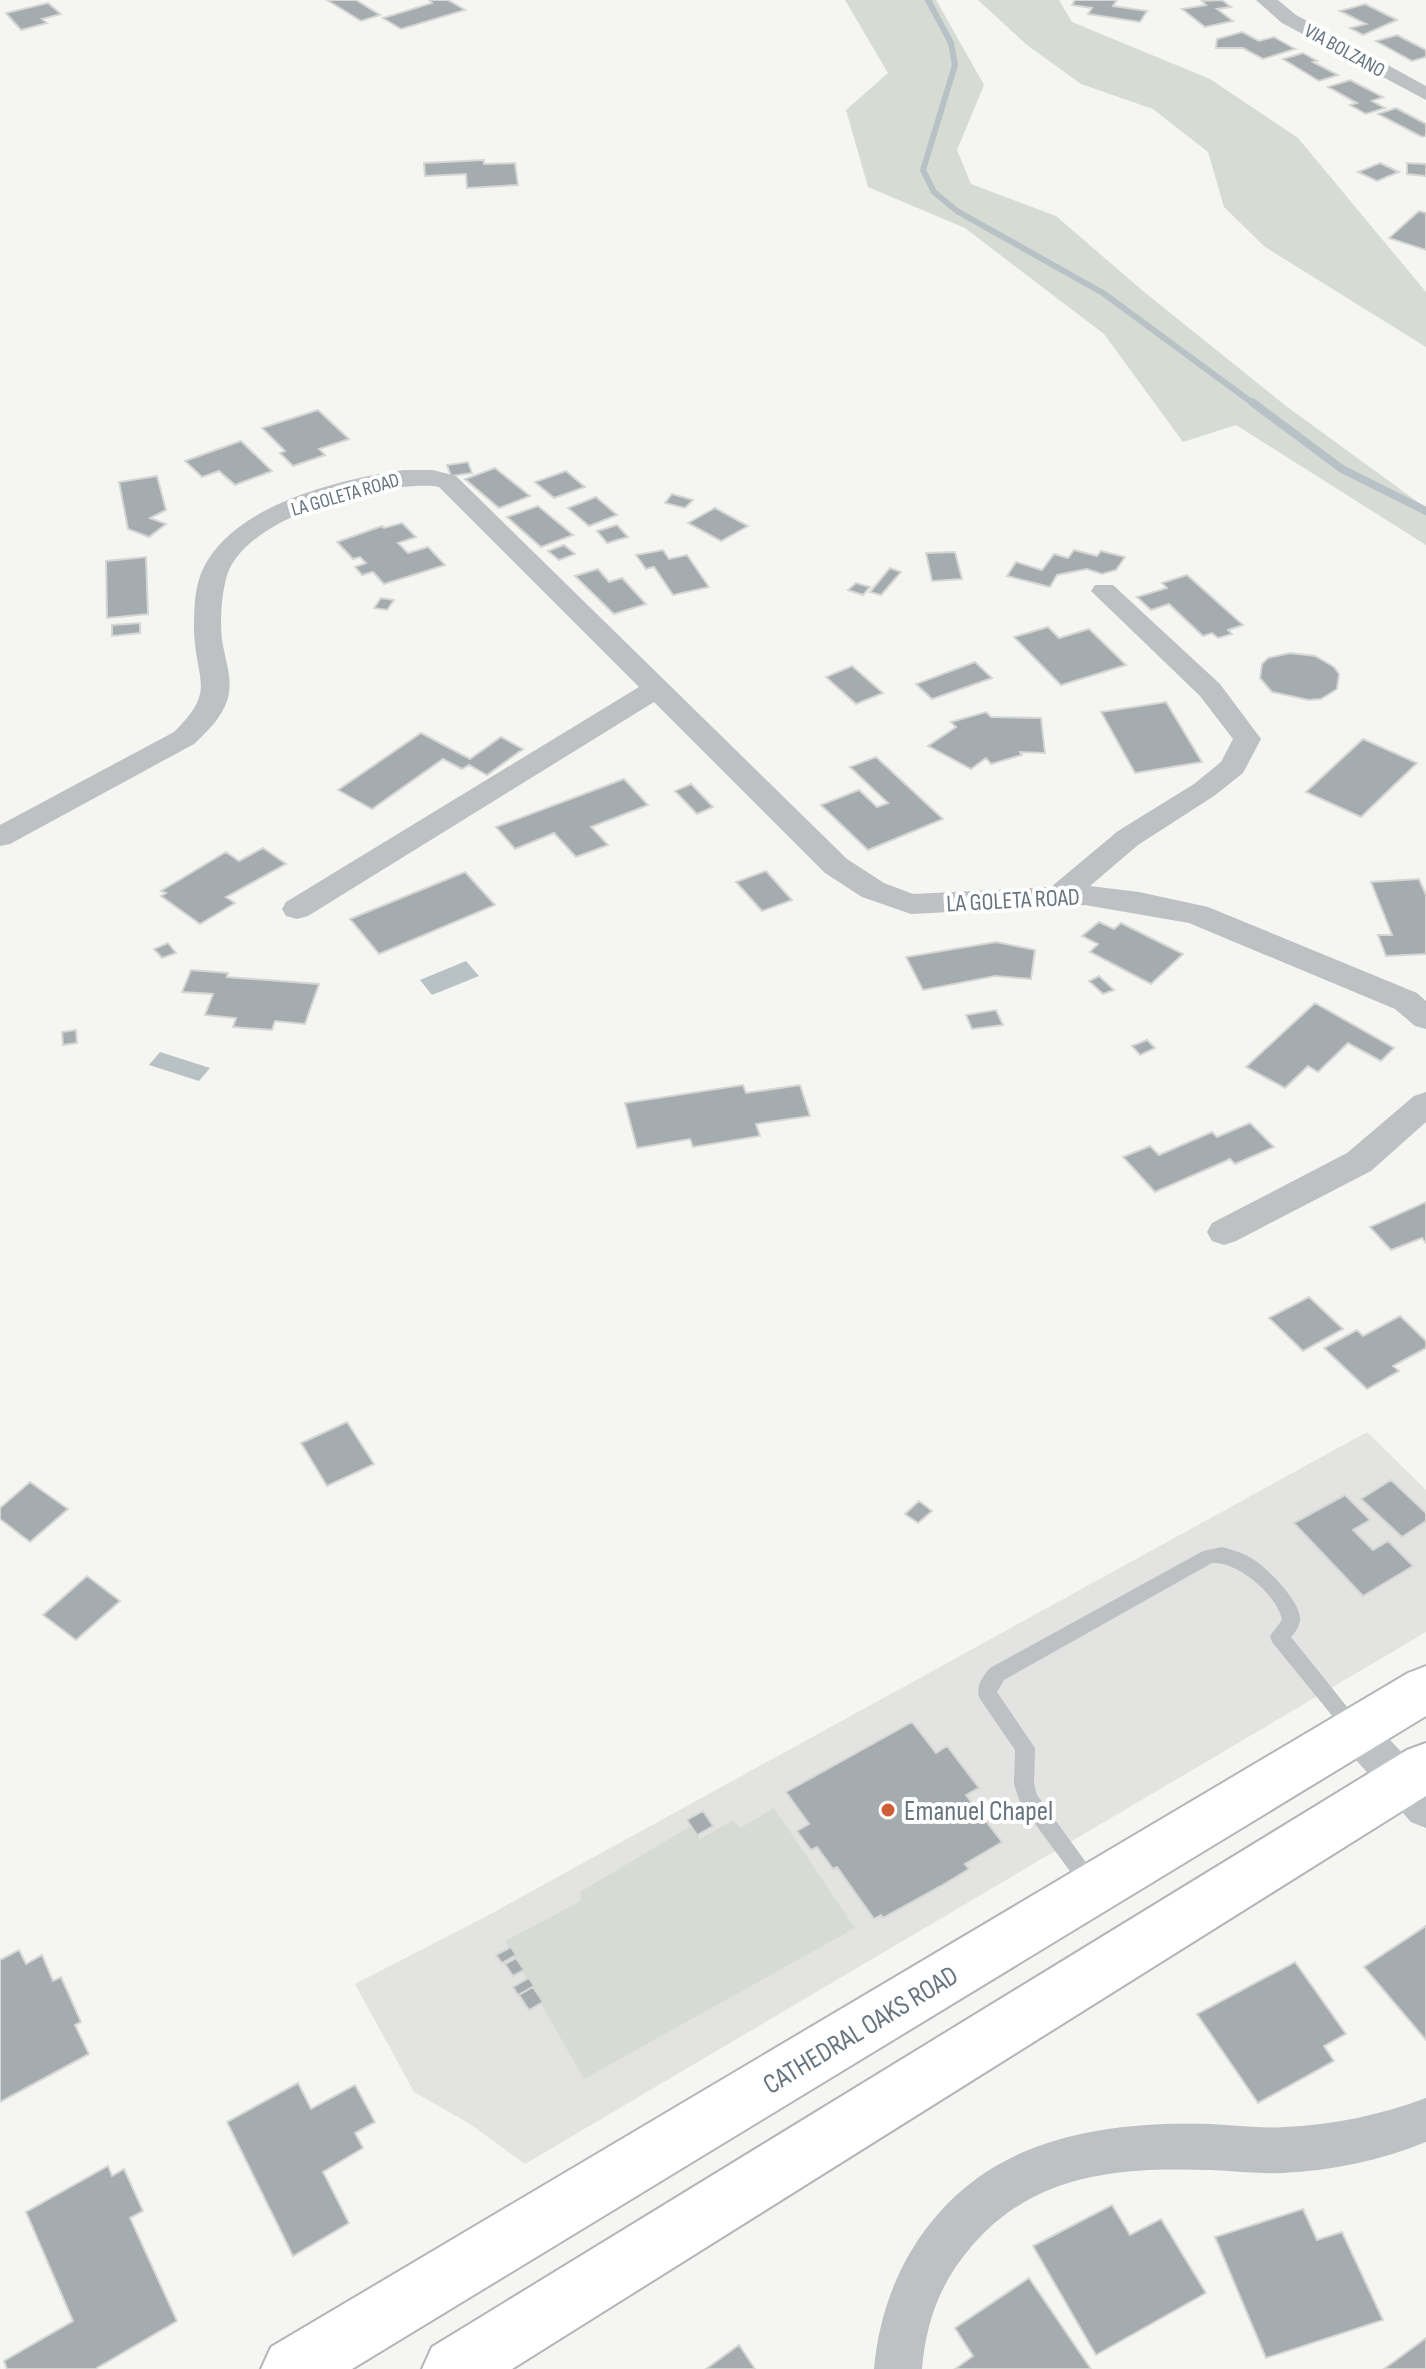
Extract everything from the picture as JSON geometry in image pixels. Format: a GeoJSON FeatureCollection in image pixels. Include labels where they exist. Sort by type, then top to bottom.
{"type":"FeatureCollection","features":[{"type":"Feature","properties":{"kind":"main road","name":"CATHEDRAL OAKS ROAD"},"geometry":{"type":"LineString","coordinates":[[293,2369],[1426,1689]]}},
{"type":"Feature","properties":{"kind":"main road"},"geometry":{"type":"LineString","coordinates":[[454,2369],[1418,1786]]}},
{"type":"Feature","properties":{"kind":"street","name":"VIA BOLZANO"},"geometry":{"type":"LineString","coordinates":[[1266,0],[1289,19],[1426,94]]}},
{"type":"Feature","properties":{"kind":"street","name":"LA GOLETA ROAD"},"geometry":{"type":"LineString","coordinates":[[0,837],[184,738],[206,716],[215,693],[208,631],[216,569],[231,549],[253,530],[281,513],[320,498],[403,476],[429,476],[447,481],[836,866],[873,890],[911,904],[1085,895],[1197,914],[1406,1001],[1426,1018]]}},
{"type":"Feature","properties":{"kind":"street"},"geometry":{"type":"LineString","coordinates":[[1058,897],[1128,838],[1204,790],[1233,767],[1247,739],[1210,690],[1104,591]]}},
{"type":"Feature","properties":{"kind":"street"},"geometry":{"type":"LineString","coordinates":[[297,909],[657,688]]}},
{"type":"Feature","properties":{"kind":"street"},"geometry":{"type":"LineString","coordinates":[[1224,1232],[1359,1162],[1426,1104]]}},
{"type":"Feature","properties":{"kind":"street"},"geometry":{"type":"LineString","coordinates":[[1356,1731],[1418,1786]]}},
{"type":"Feature","properties":{"kind":"street"},"geometry":{"type":"LineString","coordinates":[[898,2369],[899,2341],[922,2273],[954,2229],[1002,2187],[1040,2167],[1109,2148],[1287,2150],[1391,2135],[1426,2120]]}},
{"type":"Feature","properties":{"kind":"lane"},"geometry":{"type":"LineString","coordinates":[[1095,1887],[1028,1799],[1024,1784],[1025,1748],[987,1693],[989,1683],[997,1674],[1209,1556],[1231,1555],[1247,1564],[1284,1604],[1292,1623],[1279,1636],[1356,1731]]}},
{"type":"Feature","properties":{"kind":"shaded area"},"geometry":{"type":"Polygon","coordinates":[[[845,0],[936,0],[984,85],[957,150],[971,184],[1056,216],[1143,291],[1286,406],[1426,508],[1426,545],[1236,425],[1183,442],[1104,334],[965,228],[868,187],[846,110],[888,73],[845,0]]]}},
{"type":"Feature","properties":{"kind":"shaded area"},"geometry":{"type":"Polygon","coordinates":[[[978,0],[1059,0],[1072,22],[1210,79],[1298,138],[1426,292],[1426,347],[1265,247],[1224,207],[1208,152],[1153,109],[1081,84],[1027,45],[978,0]]]}},
{"type":"Feature","properties":{"kind":"shaded area"},"geometry":{"type":"Polygon","coordinates":[[[466,961],[479,976],[432,995],[420,980],[466,961]]]}},
{"type":"Feature","properties":{"kind":"shaded area"},"geometry":{"type":"Polygon","coordinates":[[[160,1052],[210,1068],[199,1081],[149,1065],[160,1052]]]}},
{"type":"Feature","properties":{"kind":"shaded area"},"geometry":{"type":"Polygon","coordinates":[[[1367,1432],[1426,1490],[1426,1632],[525,2164],[470,2124],[414,2092],[355,1984],[485,1917],[1367,1432]]]}},
{"type":"Feature","properties":{"kind":"shaded area"},"geometry":{"type":"Polygon","coordinates":[[[774,1808],[855,1928],[584,2079],[505,1941],[581,1901],[580,1892],[691,1826],[700,1839],[733,1820],[740,1828],[774,1808]]]}},
{"type":"Feature","properties":{"kind":"building"},"geometry":{"type":"Polygon","coordinates":[[[327,0],[356,0],[380,15],[361,21],[327,0]]]}},
{"type":"Feature","properties":{"kind":"building"},"geometry":{"type":"Polygon","coordinates":[[[429,0],[448,0],[465,10],[401,29],[383,18],[432,3],[429,0]]]}},
{"type":"Feature","properties":{"kind":"building"},"geometry":{"type":"Polygon","coordinates":[[[1075,0],[1117,0],[1113,6],[1147,11],[1140,22],[1088,14],[1092,8],[1072,5],[1075,0]]]}},
{"type":"Feature","properties":{"kind":"building"},"geometry":{"type":"Polygon","coordinates":[[[1222,0],[1231,7],[1217,9],[1233,21],[1205,27],[1182,9],[1206,5],[1202,1],[1222,0]]]}},
{"type":"Feature","properties":{"kind":"building"},"geometry":{"type":"Polygon","coordinates":[[[48,3],[61,14],[42,19],[47,23],[21,30],[6,13],[48,3]]]}},
{"type":"Feature","properties":{"kind":"building"},"geometry":{"type":"Polygon","coordinates":[[[1365,4],[1397,20],[1363,35],[1350,28],[1366,24],[1340,11],[1365,4]]]}},
{"type":"Feature","properties":{"kind":"building"},"geometry":{"type":"Polygon","coordinates":[[[1242,32],[1259,41],[1274,37],[1295,49],[1263,59],[1243,48],[1216,48],[1217,39],[1242,32]]]}},
{"type":"Feature","properties":{"kind":"building"},"geometry":{"type":"Polygon","coordinates":[[[1397,35],[1426,50],[1426,57],[1412,61],[1376,41],[1397,35]]]}},
{"type":"Feature","properties":{"kind":"building"},"geometry":{"type":"Polygon","coordinates":[[[1303,53],[1338,75],[1319,81],[1283,59],[1303,53]]]}},
{"type":"Feature","properties":{"kind":"building"},"geometry":{"type":"Polygon","coordinates":[[[1350,80],[1383,97],[1372,101],[1385,108],[1366,114],[1350,105],[1357,103],[1328,87],[1350,80]]]}},
{"type":"Feature","properties":{"kind":"building"},"geometry":{"type":"Polygon","coordinates":[[[1396,108],[1426,124],[1426,136],[1422,137],[1378,114],[1396,108]]]}},
{"type":"Feature","properties":{"kind":"building"},"geometry":{"type":"Polygon","coordinates":[[[484,160],[484,164],[515,163],[518,185],[467,188],[466,174],[425,176],[424,163],[484,160]]]}},
{"type":"Feature","properties":{"kind":"building"},"geometry":{"type":"Polygon","coordinates":[[[1380,163],[1399,172],[1377,181],[1358,172],[1380,163]]]}},
{"type":"Feature","properties":{"kind":"building"},"geometry":{"type":"Polygon","coordinates":[[[1407,163],[1426,164],[1426,176],[1407,174],[1407,163]]]}},
{"type":"Feature","properties":{"kind":"building"},"geometry":{"type":"Polygon","coordinates":[[[1419,211],[1426,213],[1426,250],[1389,238],[1419,211]]]}},
{"type":"Feature","properties":{"kind":"building"},"geometry":{"type":"Polygon","coordinates":[[[318,410],[349,439],[319,449],[325,455],[293,466],[280,453],[285,451],[262,428],[318,410]]]}},
{"type":"Feature","properties":{"kind":"building"},"geometry":{"type":"Polygon","coordinates":[[[241,441],[272,471],[235,485],[219,471],[202,477],[185,461],[241,441]]]}},
{"type":"Feature","properties":{"kind":"building"},"geometry":{"type":"Polygon","coordinates":[[[468,462],[472,473],[451,476],[447,465],[468,462]]]}},
{"type":"Feature","properties":{"kind":"building"},"geometry":{"type":"Polygon","coordinates":[[[495,468],[530,496],[499,508],[465,479],[495,468]]]}},
{"type":"Feature","properties":{"kind":"building"},"geometry":{"type":"Polygon","coordinates":[[[566,471],[585,487],[554,498],[535,482],[566,471]]]}},
{"type":"Feature","properties":{"kind":"building"},"geometry":{"type":"Polygon","coordinates":[[[157,476],[166,510],[150,518],[166,524],[149,537],[128,529],[119,482],[157,476]]]}},
{"type":"Feature","properties":{"kind":"building"},"geometry":{"type":"Polygon","coordinates":[[[672,494],[693,500],[685,508],[665,503],[672,494]]]}},
{"type":"Feature","properties":{"kind":"building"},"geometry":{"type":"Polygon","coordinates":[[[596,497],[617,515],[589,526],[568,508],[596,497]]]}},
{"type":"Feature","properties":{"kind":"building"},"geometry":{"type":"Polygon","coordinates":[[[538,506],[573,535],[541,547],[507,517],[538,506]]]}},
{"type":"Feature","properties":{"kind":"building"},"geometry":{"type":"Polygon","coordinates":[[[715,508],[748,526],[721,541],[688,523],[715,508]]]}},
{"type":"Feature","properties":{"kind":"building"},"geometry":{"type":"Polygon","coordinates":[[[402,523],[416,537],[398,543],[408,553],[428,547],[445,565],[384,584],[373,572],[362,575],[355,567],[366,563],[360,557],[353,559],[337,542],[382,526],[402,523]]]}},
{"type":"Feature","properties":{"kind":"building"},"geometry":{"type":"Polygon","coordinates":[[[617,525],[628,537],[607,543],[597,531],[617,525]]]}},
{"type":"Feature","properties":{"kind":"building"},"geometry":{"type":"Polygon","coordinates":[[[564,545],[575,554],[559,560],[548,551],[564,545]]]}},
{"type":"Feature","properties":{"kind":"building"},"geometry":{"type":"Polygon","coordinates":[[[663,550],[669,559],[687,555],[709,587],[673,595],[654,567],[646,569],[636,555],[663,550]]]}},
{"type":"Feature","properties":{"kind":"building"},"geometry":{"type":"Polygon","coordinates":[[[1074,550],[1097,556],[1101,551],[1125,557],[1116,570],[1102,574],[1087,569],[1057,575],[1050,587],[1007,576],[1016,562],[1042,570],[1054,554],[1068,558],[1074,550]]]}},
{"type":"Feature","properties":{"kind":"building"},"geometry":{"type":"Polygon","coordinates":[[[955,552],[962,579],[932,581],[926,553],[955,552]]]}},
{"type":"Feature","properties":{"kind":"building"},"geometry":{"type":"Polygon","coordinates":[[[146,557],[148,614],[107,618],[106,561],[146,557]]]}},
{"type":"Feature","properties":{"kind":"building"},"geometry":{"type":"Polygon","coordinates":[[[890,568],[901,572],[881,595],[870,592],[890,568]]]}},
{"type":"Feature","properties":{"kind":"building"},"geometry":{"type":"Polygon","coordinates":[[[598,569],[609,582],[622,578],[646,604],[614,614],[575,576],[598,569]]]}},
{"type":"Feature","properties":{"kind":"building"},"geometry":{"type":"Polygon","coordinates":[[[1187,575],[1243,625],[1228,630],[1232,634],[1218,638],[1212,633],[1203,636],[1169,604],[1151,610],[1137,597],[1167,588],[1162,583],[1187,575]]]}},
{"type":"Feature","properties":{"kind":"building"},"geometry":{"type":"Polygon","coordinates":[[[856,583],[870,587],[863,595],[848,590],[856,583]]]}},
{"type":"Feature","properties":{"kind":"building"},"geometry":{"type":"Polygon","coordinates":[[[381,598],[394,600],[387,610],[374,608],[381,598]]]}},
{"type":"Feature","properties":{"kind":"building"},"geometry":{"type":"Polygon","coordinates":[[[140,623],[140,633],[112,636],[112,625],[140,623]]]}},
{"type":"Feature","properties":{"kind":"building"},"geometry":{"type":"Polygon","coordinates":[[[1048,627],[1059,638],[1089,629],[1126,665],[1061,685],[1014,637],[1048,627]]]}},
{"type":"Feature","properties":{"kind":"building"},"geometry":{"type":"Polygon","coordinates":[[[1290,653],[1315,656],[1334,667],[1339,674],[1337,689],[1321,699],[1309,700],[1272,692],[1260,678],[1262,664],[1268,658],[1290,653]]]}},
{"type":"Feature","properties":{"kind":"building"},"geometry":{"type":"Polygon","coordinates":[[[975,662],[992,678],[932,699],[916,684],[975,662]]]}},
{"type":"Feature","properties":{"kind":"building"},"geometry":{"type":"Polygon","coordinates":[[[852,666],[883,693],[856,704],[826,677],[852,666]]]}},
{"type":"Feature","properties":{"kind":"building"},"geometry":{"type":"Polygon","coordinates":[[[1166,702],[1202,762],[1135,773],[1101,712],[1166,702]]]}},
{"type":"Feature","properties":{"kind":"building"},"geometry":{"type":"Polygon","coordinates":[[[986,712],[991,717],[1041,718],[1045,753],[1020,752],[1022,755],[991,764],[986,758],[971,769],[928,746],[956,727],[951,722],[986,712]]]}},
{"type":"Feature","properties":{"kind":"building"},"geometry":{"type":"Polygon","coordinates":[[[421,733],[470,759],[501,737],[523,749],[487,775],[469,765],[462,769],[443,759],[372,809],[338,790],[421,733]]]}},
{"type":"Feature","properties":{"kind":"building"},"geometry":{"type":"Polygon","coordinates":[[[1363,739],[1417,763],[1361,817],[1306,792],[1363,739]]]}},
{"type":"Feature","properties":{"kind":"building"},"geometry":{"type":"Polygon","coordinates":[[[876,757],[943,819],[868,850],[821,805],[859,790],[877,807],[888,803],[850,767],[876,757]]]}},
{"type":"Feature","properties":{"kind":"building"},"geometry":{"type":"Polygon","coordinates":[[[624,779],[648,805],[591,827],[608,845],[576,857],[554,833],[515,849],[496,827],[624,779]]]}},
{"type":"Feature","properties":{"kind":"building"},"geometry":{"type":"Polygon","coordinates":[[[691,784],[713,807],[697,814],[675,791],[691,784]]]}},
{"type":"Feature","properties":{"kind":"building"},"geometry":{"type":"Polygon","coordinates":[[[263,848],[286,864],[226,897],[235,903],[200,924],[161,896],[166,893],[161,891],[226,852],[239,861],[263,848]]]}},
{"type":"Feature","properties":{"kind":"building"},"geometry":{"type":"Polygon","coordinates":[[[766,871],[792,900],[762,911],[736,882],[766,871]]]}},
{"type":"Feature","properties":{"kind":"building"},"geometry":{"type":"Polygon","coordinates":[[[465,872],[495,905],[379,954],[350,919],[465,872]]]}},
{"type":"Feature","properties":{"kind":"building"},"geometry":{"type":"Polygon","coordinates":[[[1419,879],[1426,895],[1426,954],[1386,956],[1378,935],[1392,935],[1371,882],[1419,879]]]}},
{"type":"Feature","properties":{"kind":"building"},"geometry":{"type":"Polygon","coordinates":[[[1099,922],[1114,929],[1121,923],[1183,954],[1151,984],[1090,952],[1098,944],[1082,936],[1099,922]]]}},
{"type":"Feature","properties":{"kind":"building"},"geometry":{"type":"Polygon","coordinates":[[[996,942],[1035,950],[1031,979],[995,976],[923,990],[906,957],[996,942]]]}},
{"type":"Feature","properties":{"kind":"building"},"geometry":{"type":"Polygon","coordinates":[[[168,943],[176,953],[162,958],[154,949],[168,943]]]}},
{"type":"Feature","properties":{"kind":"building"},"geometry":{"type":"Polygon","coordinates":[[[191,970],[228,973],[227,977],[319,984],[305,1024],[275,1021],[272,1030],[233,1027],[236,1018],[205,1015],[213,994],[182,992],[191,970]]]}},
{"type":"Feature","properties":{"kind":"building"},"geometry":{"type":"Polygon","coordinates":[[[1099,976],[1114,990],[1103,994],[1089,981],[1099,976]]]}},
{"type":"Feature","properties":{"kind":"building"},"geometry":{"type":"Polygon","coordinates":[[[1315,1003],[1394,1048],[1381,1061],[1348,1043],[1318,1072],[1308,1066],[1285,1088],[1246,1067],[1315,1003]]]}},
{"type":"Feature","properties":{"kind":"building"},"geometry":{"type":"Polygon","coordinates":[[[996,1010],[1003,1025],[972,1029],[966,1015],[996,1010]]]}},
{"type":"Feature","properties":{"kind":"building"},"geometry":{"type":"Polygon","coordinates":[[[76,1030],[77,1043],[63,1045],[62,1032],[76,1030]]]}},
{"type":"Feature","properties":{"kind":"building"},"geometry":{"type":"Polygon","coordinates":[[[1147,1040],[1155,1048],[1140,1055],[1132,1046],[1147,1040]]]}},
{"type":"Feature","properties":{"kind":"building"},"geometry":{"type":"Polygon","coordinates":[[[743,1085],[746,1093],[800,1085],[810,1116],[756,1124],[760,1136],[693,1147],[690,1139],[637,1148],[625,1103],[743,1085]]]}},
{"type":"Feature","properties":{"kind":"building"},"geometry":{"type":"Polygon","coordinates":[[[1250,1123],[1274,1147],[1235,1164],[1230,1159],[1155,1192],[1123,1157],[1150,1146],[1159,1155],[1212,1132],[1217,1137],[1250,1123]]]}},
{"type":"Feature","properties":{"kind":"building"},"geometry":{"type":"Polygon","coordinates":[[[1426,1202],[1426,1243],[1422,1238],[1391,1250],[1370,1227],[1426,1202]]]}},
{"type":"Feature","properties":{"kind":"building"},"geometry":{"type":"Polygon","coordinates":[[[1309,1297],[1343,1329],[1303,1351],[1269,1318],[1309,1297]]]}},
{"type":"Feature","properties":{"kind":"building"},"geometry":{"type":"Polygon","coordinates":[[[1400,1316],[1426,1341],[1426,1348],[1393,1366],[1399,1371],[1367,1389],[1324,1348],[1357,1330],[1363,1336],[1400,1316]]]}},
{"type":"Feature","properties":{"kind":"building"},"geometry":{"type":"Polygon","coordinates":[[[347,1422],[374,1464],[327,1486],[301,1443],[347,1422]]]}},
{"type":"Feature","properties":{"kind":"building"},"geometry":{"type":"Polygon","coordinates":[[[1391,1480],[1426,1513],[1426,1521],[1402,1537],[1361,1499],[1391,1480]]]}},
{"type":"Feature","properties":{"kind":"building"},"geometry":{"type":"Polygon","coordinates":[[[30,1482],[68,1509],[30,1542],[0,1519],[0,1508],[30,1482]]]}},
{"type":"Feature","properties":{"kind":"building"},"geometry":{"type":"Polygon","coordinates":[[[1345,1495],[1370,1520],[1353,1530],[1373,1550],[1388,1541],[1413,1566],[1363,1596],[1294,1523],[1345,1495]]]}},
{"type":"Feature","properties":{"kind":"building"},"geometry":{"type":"Polygon","coordinates":[[[919,1501],[932,1511],[918,1523],[905,1514],[919,1501]]]}},
{"type":"Feature","properties":{"kind":"building"},"geometry":{"type":"Polygon","coordinates":[[[87,1576],[120,1601],[76,1640],[43,1615],[87,1576]]]}},
{"type":"Feature","properties":{"kind":"building","name":"Emanuel Chapel"},"geometry":{"type":"Polygon","coordinates":[[[912,1722],[936,1753],[947,1746],[979,1788],[966,1795],[1002,1842],[965,1864],[969,1869],[941,1886],[883,1918],[881,1915],[874,1919],[837,1867],[833,1869],[817,1847],[811,1850],[797,1831],[809,1824],[786,1792],[912,1722]]]}},
{"type":"Feature","properties":{"kind":"building"},"geometry":{"type":"Polygon","coordinates":[[[703,1811],[713,1826],[697,1835],[687,1820],[703,1811]]]}},
{"type":"Feature","properties":{"kind":"building"},"geometry":{"type":"Polygon","coordinates":[[[1426,1926],[1426,2040],[1364,1967],[1426,1926]]]}},
{"type":"Feature","properties":{"kind":"building"},"geometry":{"type":"Polygon","coordinates":[[[511,1947],[516,1955],[502,1963],[496,1955],[511,1947]]]}},
{"type":"Feature","properties":{"kind":"building"},"geometry":{"type":"Polygon","coordinates":[[[19,1950],[26,1964],[42,1955],[53,1981],[61,1977],[81,2022],[75,2025],[89,2054],[0,2102],[0,1960],[19,1950]]]}},
{"type":"Feature","properties":{"kind":"building"},"geometry":{"type":"Polygon","coordinates":[[[516,1958],[524,1970],[513,1976],[505,1964],[516,1958]]]}},
{"type":"Feature","properties":{"kind":"building"},"geometry":{"type":"Polygon","coordinates":[[[1295,1962],[1346,2034],[1324,2046],[1334,2061],[1258,2103],[1197,2014],[1295,1962]]]}},
{"type":"Feature","properties":{"kind":"building"},"geometry":{"type":"Polygon","coordinates":[[[529,1978],[534,1986],[518,1995],[513,1987],[529,1978]]]}},
{"type":"Feature","properties":{"kind":"building"},"geometry":{"type":"Polygon","coordinates":[[[533,1987],[543,2002],[529,2010],[519,1995],[533,1987]]]}},
{"type":"Feature","properties":{"kind":"building"},"geometry":{"type":"Polygon","coordinates":[[[298,2083],[311,2109],[355,2085],[375,2122],[355,2133],[363,2148],[323,2172],[349,2223],[293,2256],[227,2122],[298,2083]]]}},
{"type":"Feature","properties":{"kind":"building"},"geometry":{"type":"Polygon","coordinates":[[[108,2166],[112,2176],[124,2169],[143,2211],[130,2218],[177,2321],[95,2369],[7,2369],[4,2361],[73,2321],[26,2212],[108,2166]]]}},
{"type":"Feature","properties":{"kind":"building"},"geometry":{"type":"Polygon","coordinates":[[[1112,2205],[1130,2235],[1161,2219],[1206,2293],[1096,2355],[1033,2246],[1112,2205]]]}},
{"type":"Feature","properties":{"kind":"building"},"geometry":{"type":"Polygon","coordinates":[[[1303,2209],[1317,2240],[1342,2232],[1383,2320],[1266,2358],[1215,2237],[1303,2209]]]}},
{"type":"Feature","properties":{"kind":"building"},"geometry":{"type":"Polygon","coordinates":[[[1029,2278],[1091,2369],[955,2369],[973,2356],[955,2328],[1029,2278]]]}},
{"type":"Feature","properties":{"kind":"building"},"geometry":{"type":"Polygon","coordinates":[[[1426,2338],[1426,2369],[1384,2369],[1426,2338]]]}},
{"type":"Feature","properties":{"kind":"building"},"geometry":{"type":"Polygon","coordinates":[[[739,2345],[755,2369],[706,2369],[739,2345]]]}},
{"type":"Feature","properties":{"kind":"waterway"},"geometry":{"type":"LineString","coordinates":[[928,0],[951,43],[955,65],[923,170],[934,192],[957,211],[1103,293],[1254,404]]}},
{"type":"Feature","properties":{"kind":"waterway"},"geometry":{"type":"LineString","coordinates":[[1252,402],[1342,469],[1426,511]]}},
{"type":"Feature","properties":{"kind":"place","name":"Emanuel Chapel"},"geometry":{"type":"Point","coordinates":[888,1810]}}]}
